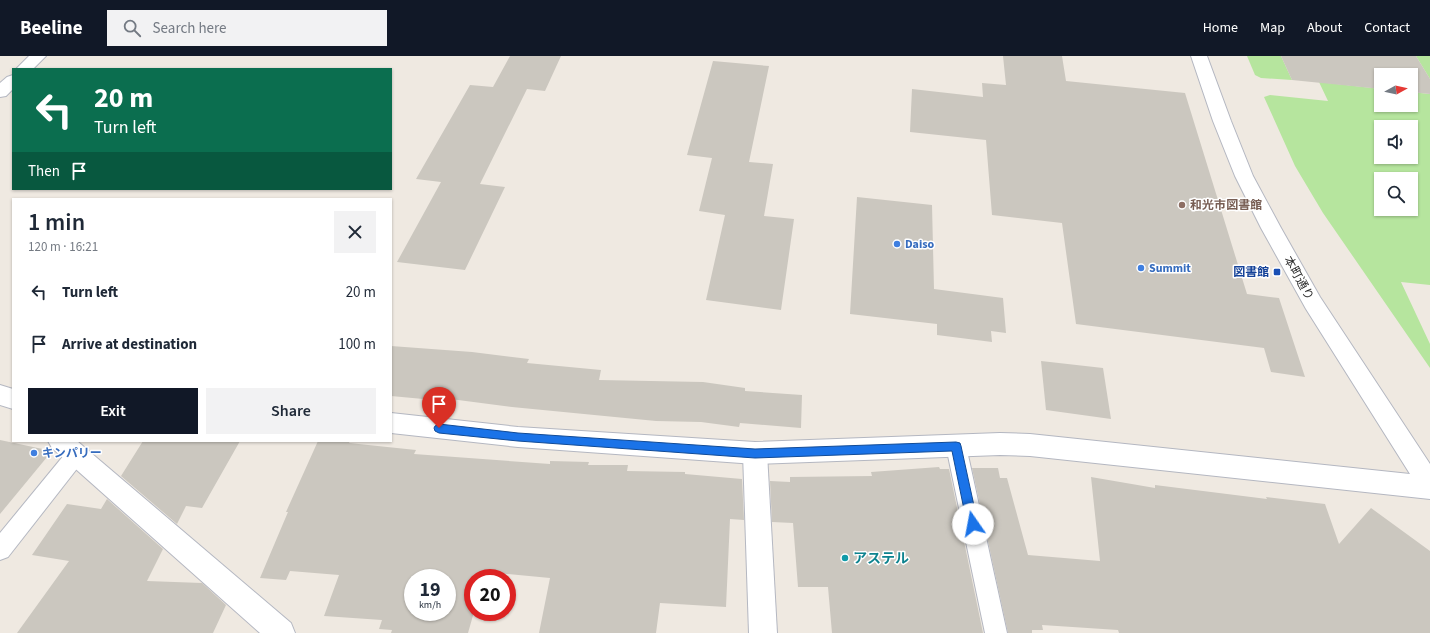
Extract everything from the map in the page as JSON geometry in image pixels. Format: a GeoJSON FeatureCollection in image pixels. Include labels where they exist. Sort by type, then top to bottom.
{"type":"FeatureCollection","features":[{"type":"Feature","properties":{"kind":"street"},"geometry":{"type":"LineString","coordinates":[[25,68],[38,56]]}},
{"type":"Feature","properties":{"kind":"street","name":"本町通り"},"geometry":{"type":"LineString","coordinates":[[1199,56],[1222,121],[1244,176],[1271,228],[1313,303],[1430,485]]}},
{"type":"Feature","properties":{"kind":"street"},"geometry":{"type":"LineString","coordinates":[[0,92],[12,81]]}},
{"type":"Feature","properties":{"kind":"street"},"geometry":{"type":"LineString","coordinates":[[0,395],[12,399]]}},
{"type":"Feature","properties":{"kind":"street"},"geometry":{"type":"LineString","coordinates":[[392,423],[518,437],[755,453],[1030,445],[1430,488]]}},
{"type":"Feature","properties":{"kind":"street"},"geometry":{"type":"LineString","coordinates":[[68,448],[281,633]]}},
{"type":"Feature","properties":{"kind":"street"},"geometry":{"type":"LineString","coordinates":[[755,453],[763,633]]}},
{"type":"Feature","properties":{"kind":"lane"},"geometry":{"type":"LineString","coordinates":[[956,446],[996,633]]}},
{"type":"Feature","properties":{"kind":"lane"},"geometry":{"type":"LineString","coordinates":[[0,550],[68,448]]}},
{"type":"Feature","properties":{"kind":"green space"},"geometry":{"type":"Polygon","coordinates":[[[1247,56],[1281,56],[1292,80],[1261,78],[1255,75],[1247,56]]]}},
{"type":"Feature","properties":{"kind":"green space"},"geometry":{"type":"Polygon","coordinates":[[[1416,56],[1430,56],[1430,79],[1416,56]]]}},
{"type":"Feature","properties":{"kind":"green space"},"geometry":{"type":"Polygon","coordinates":[[[1319,82],[1374,88],[1374,112],[1418,112],[1418,93],[1430,94],[1430,285],[1401,282],[1430,344],[1430,368],[1323,213],[1295,166],[1264,97],[1270,95],[1328,101],[1319,82]]]}},
{"type":"Feature","properties":{"kind":"building"},"geometry":{"type":"Polygon","coordinates":[[[510,56],[561,56],[545,91],[527,89],[480,184],[505,187],[465,270],[397,262],[441,182],[416,179],[470,85],[493,87],[510,56]]]}},
{"type":"Feature","properties":{"kind":"building"},"geometry":{"type":"Polygon","coordinates":[[[1003,56],[1062,56],[1066,81],[1185,93],[1247,294],[1279,298],[1305,377],[1271,372],[1264,348],[1076,324],[1062,223],[992,215],[986,140],[910,132],[912,89],[983,97],[982,83],[1006,85],[1003,56]]]}},
{"type":"Feature","properties":{"kind":"building"},"geometry":{"type":"Polygon","coordinates":[[[1281,56],[1416,56],[1430,79],[1430,94],[1418,93],[1418,68],[1374,68],[1374,88],[1292,80],[1281,56]]]}},
{"type":"Feature","properties":{"kind":"building"},"geometry":{"type":"Polygon","coordinates":[[[713,61],[769,66],[749,162],[773,164],[764,216],[794,219],[781,310],[706,300],[725,215],[699,211],[712,158],[687,155],[713,61]]]}},
{"type":"Feature","properties":{"kind":"building"},"geometry":{"type":"Polygon","coordinates":[[[857,197],[932,205],[934,289],[1003,298],[1006,333],[991,331],[992,342],[937,335],[937,324],[850,314],[857,197]]]}},
{"type":"Feature","properties":{"kind":"building"},"geometry":{"type":"Polygon","coordinates":[[[392,346],[472,352],[529,359],[527,363],[601,370],[599,380],[703,382],[745,388],[745,391],[802,395],[801,428],[740,423],[739,427],[701,422],[656,421],[512,407],[435,397],[434,400],[392,396],[392,346]]]}},
{"type":"Feature","properties":{"kind":"building"},"geometry":{"type":"Polygon","coordinates":[[[1041,361],[1103,368],[1111,419],[1046,410],[1041,361]]]}},
{"type":"Feature","properties":{"kind":"building"},"geometry":{"type":"Polygon","coordinates":[[[0,440],[52,451],[0,514],[0,440]]]}},
{"type":"Feature","properties":{"kind":"building"},"geometry":{"type":"Polygon","coordinates":[[[142,442],[239,442],[202,508],[186,506],[177,524],[121,476],[142,442]]]}},
{"type":"Feature","properties":{"kind":"building"},"geometry":{"type":"Polygon","coordinates":[[[318,442],[350,442],[416,450],[414,454],[550,464],[550,461],[589,462],[588,465],[628,465],[627,471],[685,472],[685,474],[742,479],[744,520],[730,519],[726,607],[660,603],[656,633],[539,633],[550,578],[516,575],[516,569],[464,569],[464,621],[471,621],[468,633],[391,633],[392,630],[379,629],[382,620],[324,616],[339,575],[290,571],[286,580],[260,578],[288,512],[286,512],[318,442]]]}},
{"type":"Feature","properties":{"kind":"building"},"geometry":{"type":"Polygon","coordinates":[[[939,467],[940,469],[949,469],[983,633],[832,633],[828,587],[798,587],[793,523],[772,522],[770,481],[790,482],[790,477],[872,476],[871,472],[939,467]]]}},
{"type":"Feature","properties":{"kind":"building"},"geometry":{"type":"Polygon","coordinates":[[[972,468],[998,468],[1000,478],[1007,478],[1028,555],[1100,561],[1091,477],[1155,488],[1155,485],[1267,499],[1266,497],[1325,504],[1339,544],[1371,508],[1430,551],[1430,633],[1119,633],[1118,630],[1042,625],[1043,630],[1032,630],[1032,633],[1008,633],[972,468]]]}},
{"type":"Feature","properties":{"kind":"building"},"geometry":{"type":"Polygon","coordinates":[[[107,499],[163,549],[147,581],[202,583],[226,605],[213,633],[17,633],[69,561],[32,555],[67,504],[101,509],[107,499]]]}},
{"type":"Feature","properties":{"kind":"place","name":"和光市図書館"},"geometry":{"type":"Point","coordinates":[1182,205]}},
{"type":"Feature","properties":{"kind":"place","name":"Daiso"},"geometry":{"type":"Point","coordinates":[897,244]}},
{"type":"Feature","properties":{"kind":"place","name":"Summit"},"geometry":{"type":"Point","coordinates":[1141,268]}},
{"type":"Feature","properties":{"kind":"place","name":"図書館"},"geometry":{"type":"Point","coordinates":[1277,272]}},
{"type":"Feature","properties":{"kind":"place","name":"キンパリー"},"geometry":{"type":"Point","coordinates":[34,453]}},
{"type":"Feature","properties":{"kind":"place","name":"アステル"},"geometry":{"type":"Point","coordinates":[845,558]}},
{"type":"Feature","properties":{"kind":"route"},"geometry":{"type":"LineString","coordinates":[[439,428],[518,437],[755,453],[956,446],[973,524]]}}]}
